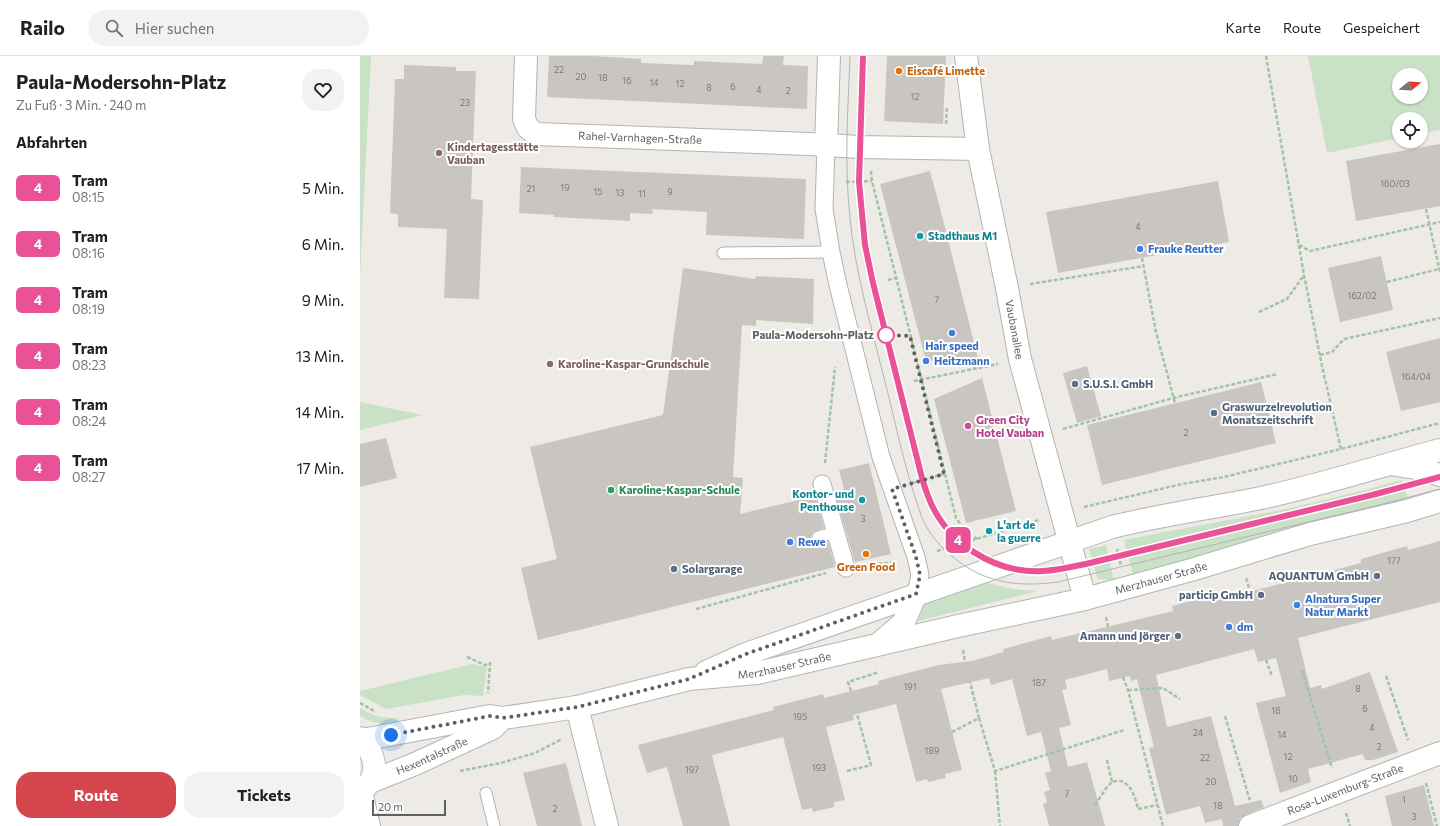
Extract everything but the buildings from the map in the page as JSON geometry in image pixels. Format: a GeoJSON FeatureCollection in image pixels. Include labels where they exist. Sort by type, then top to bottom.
{"type":"FeatureCollection","features":[{"type":"Feature","properties":{"kind":"main road","name":"Rahel-Varnhagen-Straße"},"geometry":{"type":"LineString","coordinates":[[526,56],[524,118],[528,128],[536,134],[871,147],[978,149]]}},
{"type":"Feature","properties":{"kind":"main road"},"geometry":{"type":"LineString","coordinates":[[826,145],[829,56]]}},
{"type":"Feature","properties":{"kind":"main road","name":"Vaubanallee"},"geometry":{"type":"LineString","coordinates":[[966,56],[978,149],[1020,359],[1085,599]]}},
{"type":"Feature","properties":{"kind":"main road","name":"Merzhauser Straße"},"geometry":{"type":"LineString","coordinates":[[689,679],[746,654],[1112,527],[1148,518],[1261,498],[1348,476],[1440,450]]}},
{"type":"Feature","properties":{"kind":"main road"},"geometry":{"type":"LineString","coordinates":[[1392,464],[1422,469],[1440,475]]}},
{"type":"Feature","properties":{"kind":"main road","name":"Merzhauser Straße"},"geometry":{"type":"LineString","coordinates":[[493,716],[577,707],[689,679],[758,673],[878,644],[1085,599],[1191,570],[1310,534],[1407,511],[1440,501]]}},
{"type":"Feature","properties":{"kind":"main road","name":"Merzhauser Straße"},"geometry":{"type":"LineString","coordinates":[[878,644],[904,622],[916,594]]}},
{"type":"Feature","properties":{"kind":"main road"},"geometry":{"type":"LineString","coordinates":[[577,707],[607,826]]}},
{"type":"Feature","properties":{"kind":"main road","name":"Hexentalstraße"},"geometry":{"type":"LineString","coordinates":[[361,739],[493,716]]}},
{"type":"Feature","properties":{"kind":"main road","name":"Hexentalstraße"},"geometry":{"type":"LineString","coordinates":[[364,789],[416,764],[493,716]]}},
{"type":"Feature","properties":{"kind":"main road","name":"Hexentalstraße"},"geometry":{"type":"LineString","coordinates":[[361,739],[368,747],[374,764],[373,776],[364,789]]}},
{"type":"Feature","properties":{"kind":"main road","name":"Rosa-Luxemburg-Straße"},"geometry":{"type":"LineString","coordinates":[[1253,825],[1425,759]]}},
{"type":"Feature","properties":{"kind":"main road"},"geometry":{"type":"LineString","coordinates":[[364,789],[369,826]]}},
{"type":"Feature","properties":{"kind":"street"},"geometry":{"type":"LineString","coordinates":[[826,145],[824,209],[831,252],[881,457],[916,557],[920,575],[916,594]]}},
{"type":"Feature","properties":{"kind":"street"},"geometry":{"type":"LineString","coordinates":[[822,484],[846,568]]}},
{"type":"Feature","properties":{"kind":"lane"},"geometry":{"type":"LineString","coordinates":[[723,253],[831,252]]}},
{"type":"Feature","properties":{"kind":"lane"},"geometry":{"type":"LineString","coordinates":[[818,537],[836,532]]}},
{"type":"Feature","properties":{"kind":"lane"},"geometry":{"type":"LineString","coordinates":[[486,794],[494,826]]}},
{"type":"Feature","properties":{"kind":"path"},"geometry":{"type":"LineString","coordinates":[[1266,56],[1304,275],[1341,449]]}},
{"type":"Feature","properties":{"kind":"path"},"geometry":{"type":"LineString","coordinates":[[945,149],[947,102]]}},
{"type":"Feature","properties":{"kind":"path"},"geometry":{"type":"LineString","coordinates":[[871,147],[872,181],[944,474],[956,518],[964,529],[977,539]]}},
{"type":"Feature","properties":{"kind":"path"},"geometry":{"type":"LineString","coordinates":[[1387,282],[1440,271],[1426,209]]}},
{"type":"Feature","properties":{"kind":"path"},"geometry":{"type":"LineString","coordinates":[[1299,245],[1310,251],[1440,222]]}},
{"type":"Feature","properties":{"kind":"path"},"geometry":{"type":"LineString","coordinates":[[1142,258],[1156,332],[1174,403]]}},
{"type":"Feature","properties":{"kind":"path"},"geometry":{"type":"LineString","coordinates":[[1007,288],[1144,266]]}},
{"type":"Feature","properties":{"kind":"path"},"geometry":{"type":"LineString","coordinates":[[1259,312],[1287,299],[1304,275]]}},
{"type":"Feature","properties":{"kind":"path"},"geometry":{"type":"LineString","coordinates":[[888,280],[895,278]]}},
{"type":"Feature","properties":{"kind":"path"},"geometry":{"type":"LineString","coordinates":[[1320,355],[1332,352],[1344,339],[1440,318]]}},
{"type":"Feature","properties":{"kind":"path"},"geometry":{"type":"LineString","coordinates":[[914,381],[1020,359]]}},
{"type":"Feature","properties":{"kind":"path"},"geometry":{"type":"LineString","coordinates":[[822,484],[835,369],[833,362]]}},
{"type":"Feature","properties":{"kind":"path"},"geometry":{"type":"LineString","coordinates":[[1041,435],[1173,398],[1278,374]]}},
{"type":"Feature","properties":{"kind":"path"},"geometry":{"type":"LineString","coordinates":[[696,609],[846,568],[897,562],[1062,514],[1182,484],[1224,477],[1341,449],[1440,423]]}},
{"type":"Feature","properties":{"kind":"path"},"geometry":{"type":"LineString","coordinates":[[892,489],[944,474]]}},
{"type":"Feature","properties":{"kind":"path"},"geometry":{"type":"LineString","coordinates":[[1112,527],[1127,588]]}},
{"type":"Feature","properties":{"kind":"path"},"geometry":{"type":"LineString","coordinates":[[467,656],[485,664],[490,663],[493,716]]}},
{"type":"Feature","properties":{"kind":"path"},"geometry":{"type":"LineString","coordinates":[[1266,660],[1272,676]]}},
{"type":"Feature","properties":{"kind":"path"},"geometry":{"type":"LineString","coordinates":[[1302,670],[1340,792]]}},
{"type":"Feature","properties":{"kind":"path"},"geometry":{"type":"LineString","coordinates":[[851,691],[848,682],[876,673]]}},
{"type":"Feature","properties":{"kind":"path"},"geometry":{"type":"LineString","coordinates":[[1386,676],[1425,759],[1437,826]]}},
{"type":"Feature","properties":{"kind":"path"},"geometry":{"type":"LineString","coordinates":[[1122,677],[1128,690],[1163,826]]}},
{"type":"Feature","properties":{"kind":"path"},"geometry":{"type":"LineString","coordinates":[[970,682],[995,771],[1000,826]]}},
{"type":"Feature","properties":{"kind":"path"},"geometry":{"type":"LineString","coordinates":[[1128,690],[1163,688],[1180,699]]}},
{"type":"Feature","properties":{"kind":"path"},"geometry":{"type":"LineString","coordinates":[[847,771],[871,765],[857,714]]}},
{"type":"Feature","properties":{"kind":"path"},"geometry":{"type":"LineString","coordinates":[[1225,716],[1253,825]]}},
{"type":"Feature","properties":{"kind":"path"},"geometry":{"type":"LineString","coordinates":[[952,732],[979,718]]}},
{"type":"Feature","properties":{"kind":"path"},"geometry":{"type":"LineString","coordinates":[[995,771],[1124,730]]}},
{"type":"Feature","properties":{"kind":"path"},"geometry":{"type":"LineString","coordinates":[[458,771],[535,753]]}},
{"type":"Feature","properties":{"kind":"path"},"geometry":{"type":"LineString","coordinates":[[1107,760],[1112,782]]}},
{"type":"Feature","properties":{"kind":"path"},"geometry":{"type":"LineString","coordinates":[[1095,805],[1106,788],[1112,782],[1120,781],[1125,783],[1133,793],[1138,809],[1157,805]]}},
{"type":"Feature","properties":{"kind":"green space"},"geometry":{"type":"Polygon","coordinates":[[[360,56],[371,56],[360,276],[360,56]]]}},
{"type":"Feature","properties":{"kind":"green space"},"geometry":{"type":"Polygon","coordinates":[[[1308,56],[1440,56],[1440,130],[1428,132],[1428,112],[1392,112],[1392,139],[1327,153],[1308,56]]]}},
{"type":"Feature","properties":{"kind":"green space"},"geometry":{"type":"Polygon","coordinates":[[[360,402],[423,415],[360,430],[360,402]]]}},
{"type":"Feature","properties":{"kind":"green space"},"geometry":{"type":"Polygon","coordinates":[[[1401,480],[1409,503],[1134,579],[1124,540],[1286,509],[1401,480]]]}},
{"type":"Feature","properties":{"kind":"green space"},"geometry":{"type":"Polygon","coordinates":[[[1106,545],[1114,581],[1098,579],[1089,549],[1106,545]]]}},
{"type":"Feature","properties":{"kind":"green space"},"geometry":{"type":"Polygon","coordinates":[[[988,583],[1013,589],[1038,591],[918,621],[925,604],[988,583]]]}},
{"type":"Feature","properties":{"kind":"green space"},"geometry":{"type":"Polygon","coordinates":[[[472,664],[487,667],[483,696],[464,695],[386,709],[360,695],[360,691],[472,664]]]}},
{"type":"Feature","properties":{"kind":"green space"},"geometry":{"type":"Polygon","coordinates":[[[360,708],[378,716],[398,718],[399,724],[383,724],[370,721],[360,716],[360,708]]]}},
{"type":"Feature","properties":{"kind":"tram line"},"geometry":{"type":"LineString","coordinates":[[850,56],[847,178],[852,238],[859,277],[904,461],[914,495],[924,522],[933,537],[957,560],[983,576],[997,580],[1026,584],[1058,582],[1440,489]]}},
{"type":"Feature","properties":{"kind":"tram line"},"geometry":{"type":"LineString","coordinates":[[863,56],[859,182],[865,245],[873,283],[920,470],[929,499],[938,515],[949,529],[961,542],[975,553],[1006,567],[1024,571],[1062,569],[1372,495],[1440,477]]}},
{"type":"Feature","properties":{"kind":"tram line","name":"4"},"geometry":{"type":"LineString","coordinates":[[863,56],[859,182],[865,245],[873,283],[928,497],[938,516],[949,531],[976,554],[999,566],[1008,568],[1042,571],[1076,566],[1372,495],[1440,477]]}},
{"type":"Feature","properties":{"kind":"place","name":"Eiscafé Limette"},"geometry":{"type":"Point","coordinates":[899,71]}},
{"type":"Feature","properties":{"kind":"place","name":"Kindertagesstätte Vauban"},"geometry":{"type":"Point","coordinates":[439,153]}},
{"type":"Feature","properties":{"kind":"place","name":"Stadthaus M1"},"geometry":{"type":"Point","coordinates":[920,236]}},
{"type":"Feature","properties":{"kind":"place","name":"Frauke Reutter"},"geometry":{"type":"Point","coordinates":[1140,249]}},
{"type":"Feature","properties":{"kind":"place","name":"Hair speed"},"geometry":{"type":"Point","coordinates":[952,333]}},
{"type":"Feature","properties":{"kind":"place","name":"Paula-Modersohn-Platz"},"geometry":{"type":"Point","coordinates":[886,335]}},
{"type":"Feature","properties":{"kind":"place","name":"Heitzmann"},"geometry":{"type":"Point","coordinates":[926,361]}},
{"type":"Feature","properties":{"kind":"place","name":"Karoline-Kaspar-Grundschule"},"geometry":{"type":"Point","coordinates":[550,364]}},
{"type":"Feature","properties":{"kind":"place","name":"S.U.S.I. GmbH"},"geometry":{"type":"Point","coordinates":[1075,384]}},
{"type":"Feature","properties":{"kind":"place","name":"Graswurzelrevolution Monatszeitschrift"},"geometry":{"type":"Point","coordinates":[1214,413]}},
{"type":"Feature","properties":{"kind":"place","name":"Green City Hotel Vauban"},"geometry":{"type":"Point","coordinates":[968,426]}},
{"type":"Feature","properties":{"kind":"place","name":"Karoline-Kaspar-Schule"},"geometry":{"type":"Point","coordinates":[611,490]}},
{"type":"Feature","properties":{"kind":"place","name":"Kontor- und Penthouse"},"geometry":{"type":"Point","coordinates":[862,500]}},
{"type":"Feature","properties":{"kind":"place","name":"L'art de la guerre"},"geometry":{"type":"Point","coordinates":[989,531]}},
{"type":"Feature","properties":{"kind":"place","name":"Rewe"},"geometry":{"type":"Point","coordinates":[790,542]}},
{"type":"Feature","properties":{"kind":"place","name":"Green Food"},"geometry":{"type":"Point","coordinates":[866,554]}},
{"type":"Feature","properties":{"kind":"place","name":"Solargarage"},"geometry":{"type":"Point","coordinates":[674,569]}},
{"type":"Feature","properties":{"kind":"place","name":"AQUANTUM GmbH"},"geometry":{"type":"Point","coordinates":[1377,576]}},
{"type":"Feature","properties":{"kind":"place","name":"particip GmbH"},"geometry":{"type":"Point","coordinates":[1261,595]}},
{"type":"Feature","properties":{"kind":"place","name":"Alnatura Super Natur Markt"},"geometry":{"type":"Point","coordinates":[1297,605]}},
{"type":"Feature","properties":{"kind":"place","name":"dm"},"geometry":{"type":"Point","coordinates":[1229,627]}},
{"type":"Feature","properties":{"kind":"place","name":"Amann und Jörger"},"geometry":{"type":"Point","coordinates":[1178,636]}},
{"type":"Feature","properties":{"kind":"route"},"geometry":{"type":"LineString","coordinates":[[391,735],[490,716],[503,718],[577,707],[689,679],[746,654],[916,594],[920,575],[916,557],[892,489],[944,474],[910,336],[886,335]]}}]}
